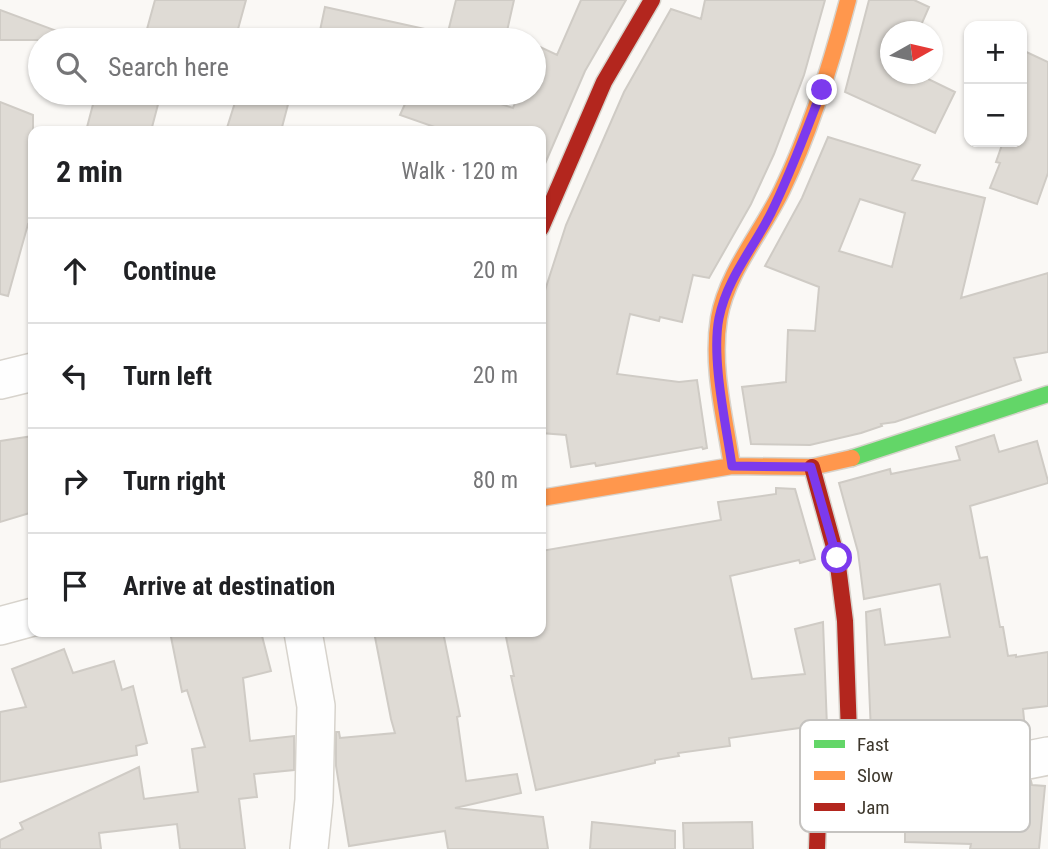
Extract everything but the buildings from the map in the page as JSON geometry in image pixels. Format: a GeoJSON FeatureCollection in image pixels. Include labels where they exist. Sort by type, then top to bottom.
{"type":"FeatureCollection","features":[{"type":"Feature","properties":{"kind":"street"},"geometry":{"type":"LineString","coordinates":[[546,216],[604,82],[652,0]]}},
{"type":"Feature","properties":{"kind":"street"},"geometry":{"type":"LineString","coordinates":[[732,466],[721,394],[718,350],[719,321],[726,291],[770,215],[793,167],[837,46],[848,0]]}},
{"type":"Feature","properties":{"kind":"street"},"geometry":{"type":"LineString","coordinates":[[0,380],[28,373]]}},
{"type":"Feature","properties":{"kind":"street"},"geometry":{"type":"LineString","coordinates":[[546,497],[732,466],[811,467],[867,454],[958,426],[1048,394]]}},
{"type":"Feature","properties":{"kind":"street"},"geometry":{"type":"LineString","coordinates":[[811,467],[837,558],[845,621],[849,720]]}},
{"type":"Feature","properties":{"kind":"street"},"geometry":{"type":"LineString","coordinates":[[0,625],[28,618]]}},
{"type":"Feature","properties":{"kind":"street"},"geometry":{"type":"LineString","coordinates":[[304,637],[316,706],[314,800],[309,849]]}},
{"type":"Feature","properties":{"kind":"street"},"geometry":{"type":"LineString","coordinates":[[1030,760],[1048,756]]}},
{"type":"Feature","properties":{"kind":"traffic: fast"},"geometry":{"type":"LineString","coordinates":[[852,458],[1048,394]]}},
{"type":"Feature","properties":{"kind":"traffic: slow"},"geometry":{"type":"LineString","coordinates":[[732,466],[717,355],[723,301],[737,268],[774,206],[802,144],[827,73],[848,0]]}},
{"type":"Feature","properties":{"kind":"traffic: slow"},"geometry":{"type":"LineString","coordinates":[[546,497],[732,466],[812,467],[852,458]]}},
{"type":"Feature","properties":{"kind":"traffic: jam"},"geometry":{"type":"LineString","coordinates":[[546,216],[604,82],[652,0]]}},
{"type":"Feature","properties":{"kind":"traffic: jam"},"geometry":{"type":"LineString","coordinates":[[812,467],[837,558],[845,621],[849,720]]}},
{"type":"Feature","properties":{"kind":"traffic: jam"},"geometry":{"type":"LineString","coordinates":[[817,849],[818,832]]}},
{"type":"Feature","properties":{"kind":"route"},"geometry":{"type":"LineString","coordinates":[[822,90],[793,167],[770,215],[726,291],[719,321],[718,350],[721,394],[732,466],[811,467],[837,558]]}}]}
